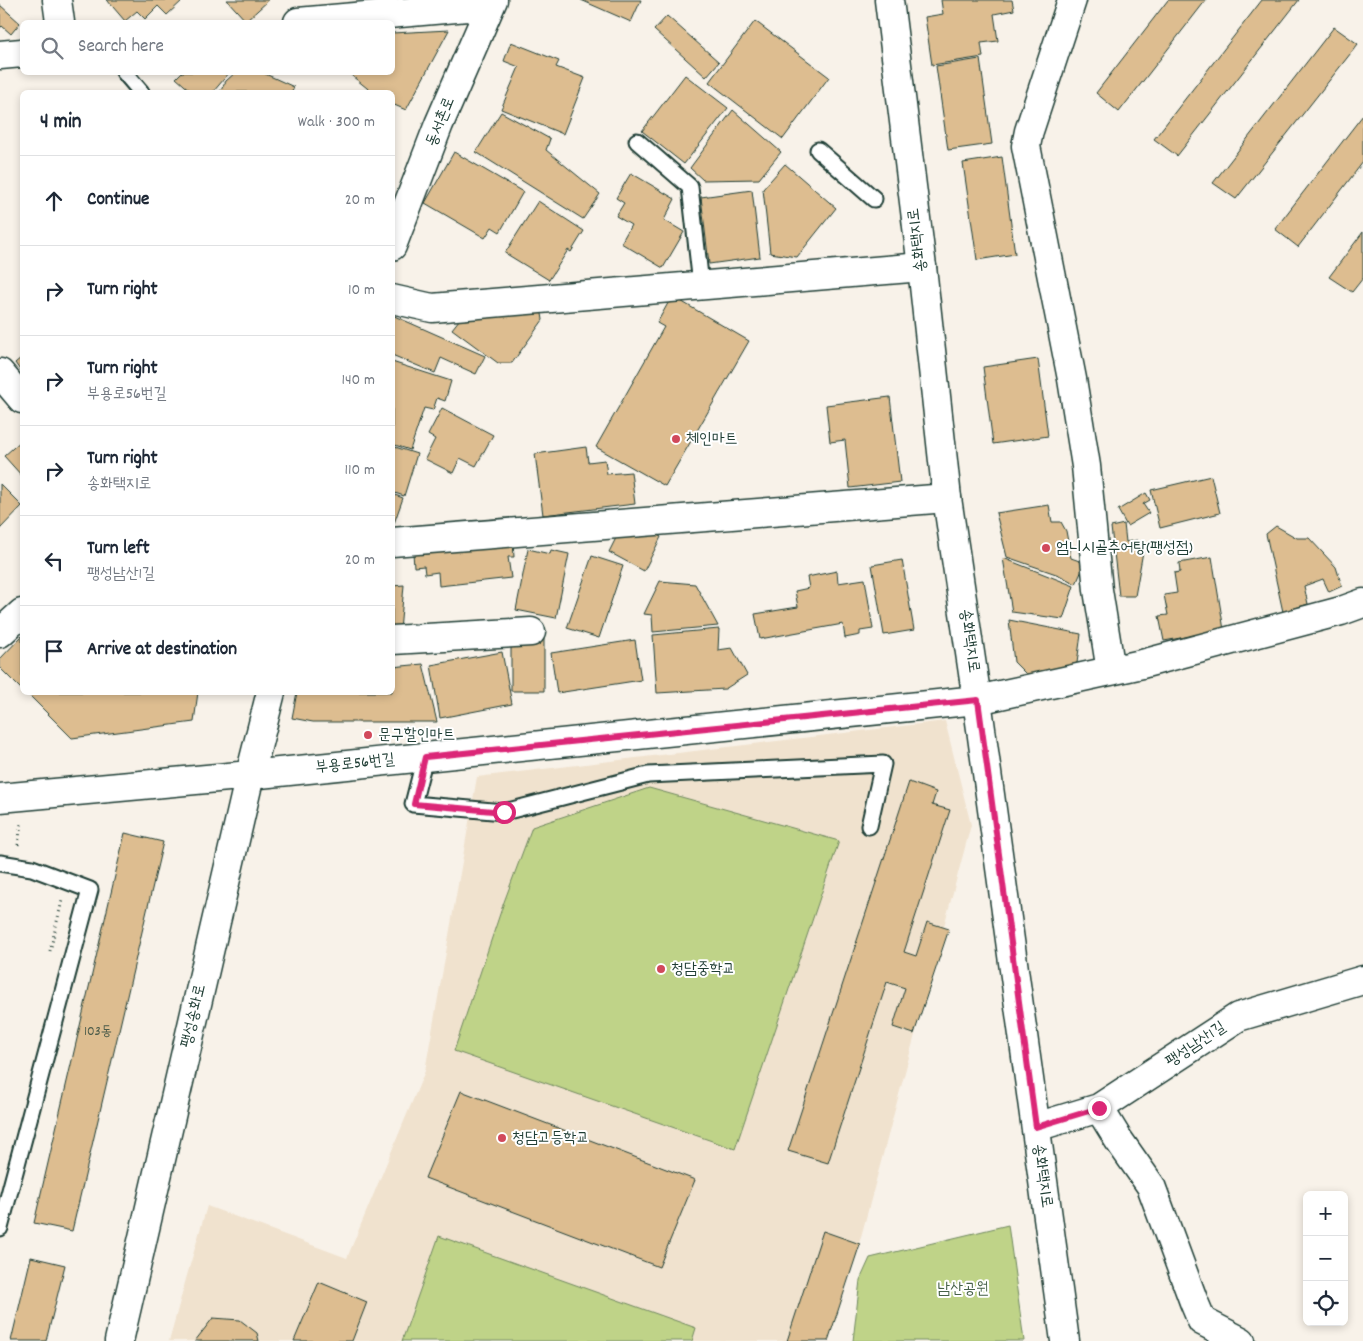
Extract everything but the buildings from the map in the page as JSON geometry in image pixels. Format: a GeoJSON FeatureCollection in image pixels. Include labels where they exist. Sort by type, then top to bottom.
{"type":"FeatureCollection","features":[{"type":"Feature","properties":{"kind":"street"},"geometry":{"type":"LineString","coordinates":[[57,0],[60,20]]}},
{"type":"Feature","properties":{"kind":"street","name":"송화택지로"},"geometry":{"type":"LineString","coordinates":[[889,0],[922,267],[947,498],[978,700],[1065,1341]]}},
{"type":"Feature","properties":{"kind":"street"},"geometry":{"type":"LineString","coordinates":[[1072,0],[1029,131],[1026,146],[1072,379],[1086,466],[1098,590],[1111,671]]}},
{"type":"Feature","properties":{"kind":"street"},"geometry":{"type":"LineString","coordinates":[[303,20],[332,9],[492,3]]}},
{"type":"Feature","properties":{"kind":"street","name":"동서촌로"},"geometry":{"type":"LineString","coordinates":[[395,238],[439,124],[492,3]]}},
{"type":"Feature","properties":{"kind":"street"},"geometry":{"type":"LineString","coordinates":[[0,55],[20,53]]}},
{"type":"Feature","properties":{"kind":"street"},"geometry":{"type":"LineString","coordinates":[[395,301],[432,308],[922,267]]}},
{"type":"Feature","properties":{"kind":"street"},"geometry":{"type":"LineString","coordinates":[[0,373],[20,397]]}},
{"type":"Feature","properties":{"kind":"street"},"geometry":{"type":"LineString","coordinates":[[395,542],[947,498]]}},
{"type":"Feature","properties":{"kind":"street","name":"부용로56번길"},"geometry":{"type":"LineString","coordinates":[[12,796],[250,775],[978,700],[1142,664],[1341,611],[1363,602]]}},
{"type":"Feature","properties":{"kind":"street"},"geometry":{"type":"LineString","coordinates":[[0,632],[20,615]]}},
{"type":"Feature","properties":{"kind":"street"},"geometry":{"type":"LineString","coordinates":[[395,640],[531,632]]}},
{"type":"Feature","properties":{"kind":"street","name":"팽성송화로"},"geometry":{"type":"LineString","coordinates":[[119,1341],[270,695]]}},
{"type":"Feature","properties":{"kind":"street","name":"팽성남산1길"},"geometry":{"type":"LineString","coordinates":[[1036,1127],[1099,1108],[1238,1017],[1363,980]]}},
{"type":"Feature","properties":{"kind":"street"},"geometry":{"type":"LineString","coordinates":[[1099,1108],[1151,1186],[1202,1321],[1241,1341]]}},
{"type":"Feature","properties":{"kind":"lane"},"geometry":{"type":"LineString","coordinates":[[127,75],[139,90]]}},
{"type":"Feature","properties":{"kind":"lane"},"geometry":{"type":"LineString","coordinates":[[637,141],[690,187],[701,285]]}},
{"type":"Feature","properties":{"kind":"lane"},"geometry":{"type":"LineString","coordinates":[[818,150],[874,199]]}},
{"type":"Feature","properties":{"kind":"lane"},"geometry":{"type":"LineString","coordinates":[[425,757],[414,804],[504,812],[648,775],[883,764],[869,826]]}},
{"type":"Feature","properties":{"kind":"lane"},"geometry":{"type":"LineString","coordinates":[[0,863],[32,868],[90,890],[0,1228]]}},
{"type":"Feature","properties":{"kind":"path"},"geometry":{"type":"LineString","coordinates":[[12,796],[15,865]]}},
{"type":"Feature","properties":{"kind":"shaded area","name":"청담중학교"},"geometry":{"type":"Polygon","coordinates":[[[945,721],[971,825],[862,1233],[829,1341],[169,1341],[207,1206],[347,1258],[425,1071],[477,777],[945,721]]]}},
{"type":"Feature","properties":{"kind":"green space"},"geometry":{"type":"Polygon","coordinates":[[[649,788],[839,841],[735,1149],[454,1051],[504,902],[532,827],[649,788]]]}},
{"type":"Feature","properties":{"kind":"green space","name":"남산공원"},"geometry":{"type":"Polygon","coordinates":[[[1008,1225],[1024,1341],[853,1341],[860,1280],[870,1258],[1008,1225]]]}},
{"type":"Feature","properties":{"kind":"green space"},"geometry":{"type":"Polygon","coordinates":[[[439,1236],[696,1328],[692,1341],[402,1341],[439,1236]]]}},
{"type":"Feature","properties":{"kind":"place","name":"체인마트"},"geometry":{"type":"Point","coordinates":[676,439]}},
{"type":"Feature","properties":{"kind":"place","name":"엄니시골추어탕(팽성점)"},"geometry":{"type":"Point","coordinates":[1046,548]}},
{"type":"Feature","properties":{"kind":"place","name":"문구할인마트"},"geometry":{"type":"Point","coordinates":[368,735]}},
{"type":"Feature","properties":{"kind":"place","name":"청담중학교"},"geometry":{"type":"Point","coordinates":[661,969]}},
{"type":"Feature","properties":{"kind":"place","name":"청담고등학교"},"geometry":{"type":"Point","coordinates":[502,1138]}},
{"type":"Feature","properties":{"kind":"route"},"geometry":{"type":"LineString","coordinates":[[504,812],[414,804],[425,757],[978,700],[1036,1127],[1099,1108]]}}]}
